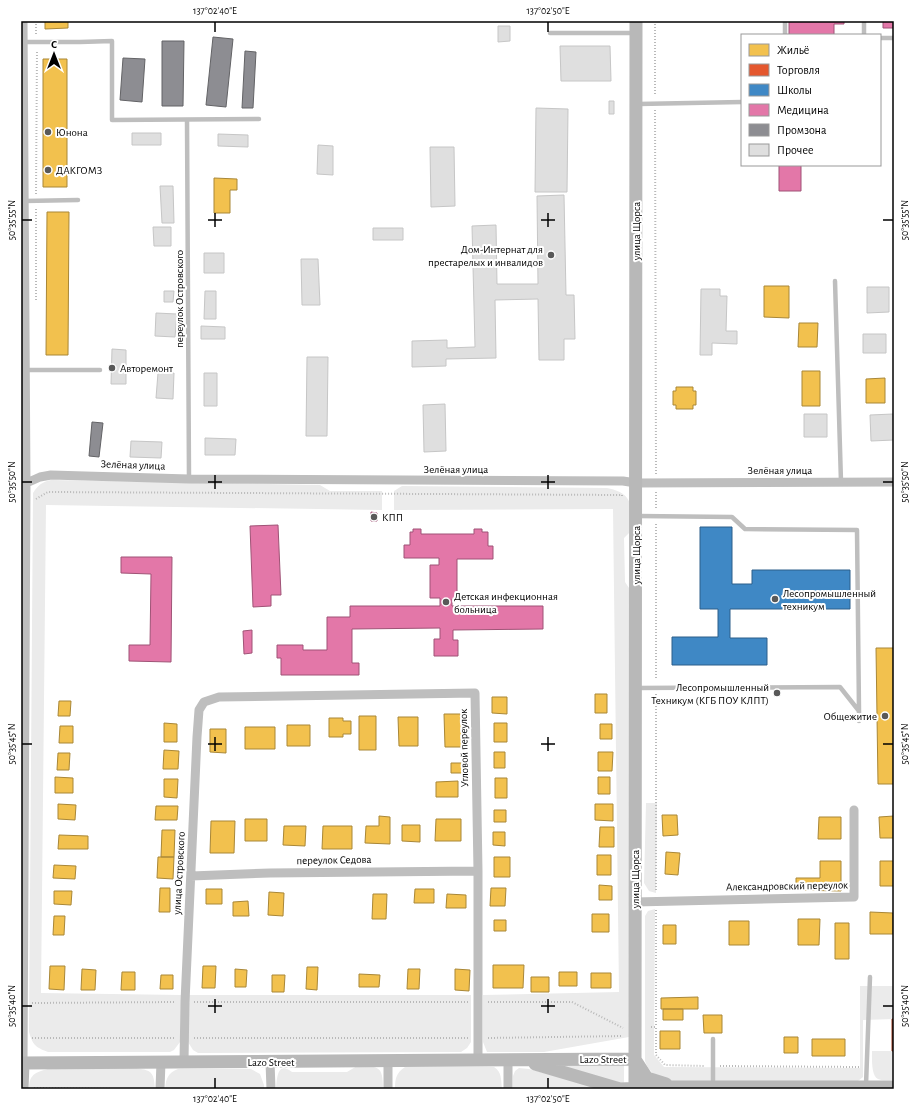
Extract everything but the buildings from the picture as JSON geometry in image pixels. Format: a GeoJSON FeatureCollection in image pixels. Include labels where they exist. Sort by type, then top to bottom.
{"type":"FeatureCollection","features":[{"type":"Feature","properties":{"kind":"street"},"geometry":{"type":"LineString","coordinates":[[22,1089],[22,820],[26,500],[24,485],[24,201],[22,149],[23,21]]}},
{"type":"Feature","properties":{"kind":"street","name":"улица Щорса"},"geometry":{"type":"LineString","coordinates":[[635,1089],[636,27]]}},
{"type":"Feature","properties":{"kind":"street","name":"Зелёная улица"},"geometry":{"type":"LineString","coordinates":[[24,485],[40,477],[51,475],[189,479],[894,482]]}},
{"type":"Feature","properties":{"kind":"street","name":"Угловой переулок"},"geometry":{"type":"LineString","coordinates":[[219,697],[475,692],[478,871],[478,1060]]}},
{"type":"Feature","properties":{"kind":"street","name":"улица Островского"},"geometry":{"type":"LineString","coordinates":[[184,1062],[185,1002],[199,710],[204,702],[219,697]]}},
{"type":"Feature","properties":{"kind":"street","name":"Александровский переулок"},"geometry":{"type":"LineString","coordinates":[[635,902],[854,897],[854,810]]}},
{"type":"Feature","properties":{"kind":"street","name":"переулок Седова"},"geometry":{"type":"LineString","coordinates":[[191,876],[252,873],[478,871]]}},
{"type":"Feature","properties":{"kind":"street","name":"Lazo Street"},"geometry":{"type":"LineString","coordinates":[[22,1063],[635,1059],[647,1078],[673,1087]]}},
{"type":"Feature","properties":{"kind":"street"},"geometry":{"type":"LineString","coordinates":[[508,1089],[514,1060]]}},
{"type":"Feature","properties":{"kind":"street","name":"Lazo Street"},"geometry":{"type":"LineString","coordinates":[[514,1060],[620,1089],[673,1087],[894,1087]]}},
{"type":"Feature","properties":{"kind":"street"},"geometry":{"type":"LineString","coordinates":[[388,1061],[388,1089]]}},
{"type":"Feature","properties":{"kind":"street"},"geometry":{"type":"LineString","coordinates":[[160,1089],[161,1062]]}},
{"type":"Feature","properties":{"kind":"street"},"geometry":{"type":"LineString","coordinates":[[270,1062],[271,1089]]}},
{"type":"Feature","properties":{"kind":"lane"},"geometry":{"type":"LineString","coordinates":[[785,21],[785,34]]}},
{"type":"Feature","properties":{"kind":"lane"},"geometry":{"type":"LineString","coordinates":[[864,21],[864,34]]}},
{"type":"Feature","properties":{"kind":"lane"},"geometry":{"type":"LineString","coordinates":[[550,33],[636,27]]}},
{"type":"Feature","properties":{"kind":"lane"},"geometry":{"type":"LineString","coordinates":[[881,38],[894,38]]}},
{"type":"Feature","properties":{"kind":"lane"},"geometry":{"type":"LineString","coordinates":[[23,42],[112,40],[112,120],[259,119]]}},
{"type":"Feature","properties":{"kind":"lane"},"geometry":{"type":"LineString","coordinates":[[636,104],[741,102]]}},
{"type":"Feature","properties":{"kind":"lane","name":"переулок Островского"},"geometry":{"type":"LineString","coordinates":[[187,120],[189,479]]}},
{"type":"Feature","properties":{"kind":"lane"},"geometry":{"type":"LineString","coordinates":[[24,201],[78,200]]}},
{"type":"Feature","properties":{"kind":"lane"},"geometry":{"type":"LineString","coordinates":[[835,281],[841,482]]}},
{"type":"Feature","properties":{"kind":"lane"},"geometry":{"type":"LineString","coordinates":[[25,370],[100,370]]}},
{"type":"Feature","properties":{"kind":"lane"},"geometry":{"type":"LineString","coordinates":[[636,516],[732,517],[746,529],[857,530],[859,721]]}},
{"type":"Feature","properties":{"kind":"lane"},"geometry":{"type":"LineString","coordinates":[[636,688],[840,687],[859,711]]}},
{"type":"Feature","properties":{"kind":"lane"},"geometry":{"type":"LineString","coordinates":[[866,1087],[870,977]]}},
{"type":"Feature","properties":{"kind":"lane"},"geometry":{"type":"LineString","coordinates":[[713,1039],[713,1087]]}},
{"type":"Feature","properties":{"kind":"path"},"geometry":{"type":"LineString","coordinates":[[36,21],[36,301]]}},
{"type":"Feature","properties":{"kind":"path"},"geometry":{"type":"LineString","coordinates":[[26,500],[34,500],[48,492],[56,492],[622,495],[622,501]]}},
{"type":"Feature","properties":{"kind":"path"},"geometry":{"type":"LineString","coordinates":[[23,1003],[572,1002],[623,1028],[623,1037],[23,1038]]}},
{"type":"Feature","properties":{"kind":"path"},"geometry":{"type":"LineString","coordinates":[[651,1027],[656,1027],[656,1056],[665,1066],[867,1067]]}},
{"type":"Feature","properties":{"kind":"path"},"geometry":{"type":"LineString","coordinates":[[22,1089],[123,1089]]}},
{"type":"Feature","properties":{"kind":"shaded area"},"geometry":{"type":"Polygon","coordinates":[[[51,480],[320,485],[330,491],[382,491],[382,510],[46,505],[41,993],[181,995],[180,1042],[174,1050],[170,1052],[48,1052],[35,1045],[29,1032],[33,493],[40,484],[51,480]]]}},
{"type":"Feature","properties":{"kind":"shaded area"},"geometry":{"type":"Polygon","coordinates":[[[402,486],[607,488],[623,494],[630,503],[630,532],[624,538],[625,582],[631,591],[629,1037],[544,1052],[487,1052],[483,1042],[483,995],[619,992],[613,509],[394,510],[394,491],[402,486]]]}},
{"type":"Feature","properties":{"kind":"shaded area"},"geometry":{"type":"Polygon","coordinates":[[[646,803],[657,803],[656,893],[649,891],[644,883],[646,803]]]}},
{"type":"Feature","properties":{"kind":"shaded area"},"geometry":{"type":"Polygon","coordinates":[[[655,909],[654,1055],[664,1067],[860,1068],[860,986],[894,986],[894,1019],[863,1020],[863,1077],[858,1081],[672,1081],[663,1079],[652,1073],[645,1061],[645,916],[648,911],[655,909]]]}},
{"type":"Feature","properties":{"kind":"shaded area"},"geometry":{"type":"Polygon","coordinates":[[[189,995],[471,995],[471,1042],[467,1048],[461,1052],[198,1053],[193,1050],[188,1042],[189,995]]]}},
{"type":"Feature","properties":{"kind":"shaded area"},"geometry":{"type":"Polygon","coordinates":[[[872,1051],[894,1051],[894,1080],[881,1080],[876,1077],[872,1066],[872,1051]]]}},
{"type":"Feature","properties":{"kind":"shaded area"},"geometry":{"type":"Polygon","coordinates":[[[552,1065],[624,1065],[624,1085],[552,1065]]]}},
{"type":"Feature","properties":{"kind":"shaded area"},"geometry":{"type":"Polygon","coordinates":[[[357,1066],[370,1066],[378,1069],[382,1076],[383,1089],[276,1089],[279,1072],[283,1068],[292,1072],[347,1072],[357,1066]]]}},
{"type":"Feature","properties":{"kind":"shaded area"},"geometry":{"type":"Polygon","coordinates":[[[405,1067],[494,1067],[500,1074],[502,1089],[395,1089],[397,1076],[405,1067]]]}},
{"type":"Feature","properties":{"kind":"shaded area"},"geometry":{"type":"Polygon","coordinates":[[[51,1068],[134,1068],[144,1070],[150,1072],[154,1078],[155,1089],[29,1089],[32,1076],[51,1068]]]}},
{"type":"Feature","properties":{"kind":"shaded area"},"geometry":{"type":"Polygon","coordinates":[[[519,1068],[529,1069],[603,1089],[513,1089],[513,1076],[515,1071],[519,1068]]]}},
{"type":"Feature","properties":{"kind":"shaded area"},"geometry":{"type":"Polygon","coordinates":[[[178,1069],[251,1069],[260,1074],[264,1089],[165,1089],[168,1076],[178,1069]]]}},
{"type":"Feature","properties":{"kind":"place","name":"Юнона"},"geometry":{"type":"Point","coordinates":[48,132]}},
{"type":"Feature","properties":{"kind":"place","name":"ДАКГОМЗ"},"geometry":{"type":"Point","coordinates":[48,170]}},
{"type":"Feature","properties":{"kind":"place","name":"Дом-Интернат для престарелых и инвалидов"},"geometry":{"type":"Point","coordinates":[551,255]}},
{"type":"Feature","properties":{"kind":"place","name":"Авторемонт"},"geometry":{"type":"Point","coordinates":[112,368]}},
{"type":"Feature","properties":{"kind":"place","name":"КПП"},"geometry":{"type":"Point","coordinates":[374,517]}},
{"type":"Feature","properties":{"kind":"place","name":"Лесопромышленный техникум"},"geometry":{"type":"Point","coordinates":[775,599]}},
{"type":"Feature","properties":{"kind":"place","name":"Детская инфекционная больница"},"geometry":{"type":"Point","coordinates":[446,602]}},
{"type":"Feature","properties":{"kind":"place","name":"Лесопромышленный Техникум (КГБ ПОУ КЛПТ)"},"geometry":{"type":"Point","coordinates":[777,693]}},
{"type":"Feature","properties":{"kind":"place","name":"Общежитие"},"geometry":{"type":"Point","coordinates":[885,716]}}]}
